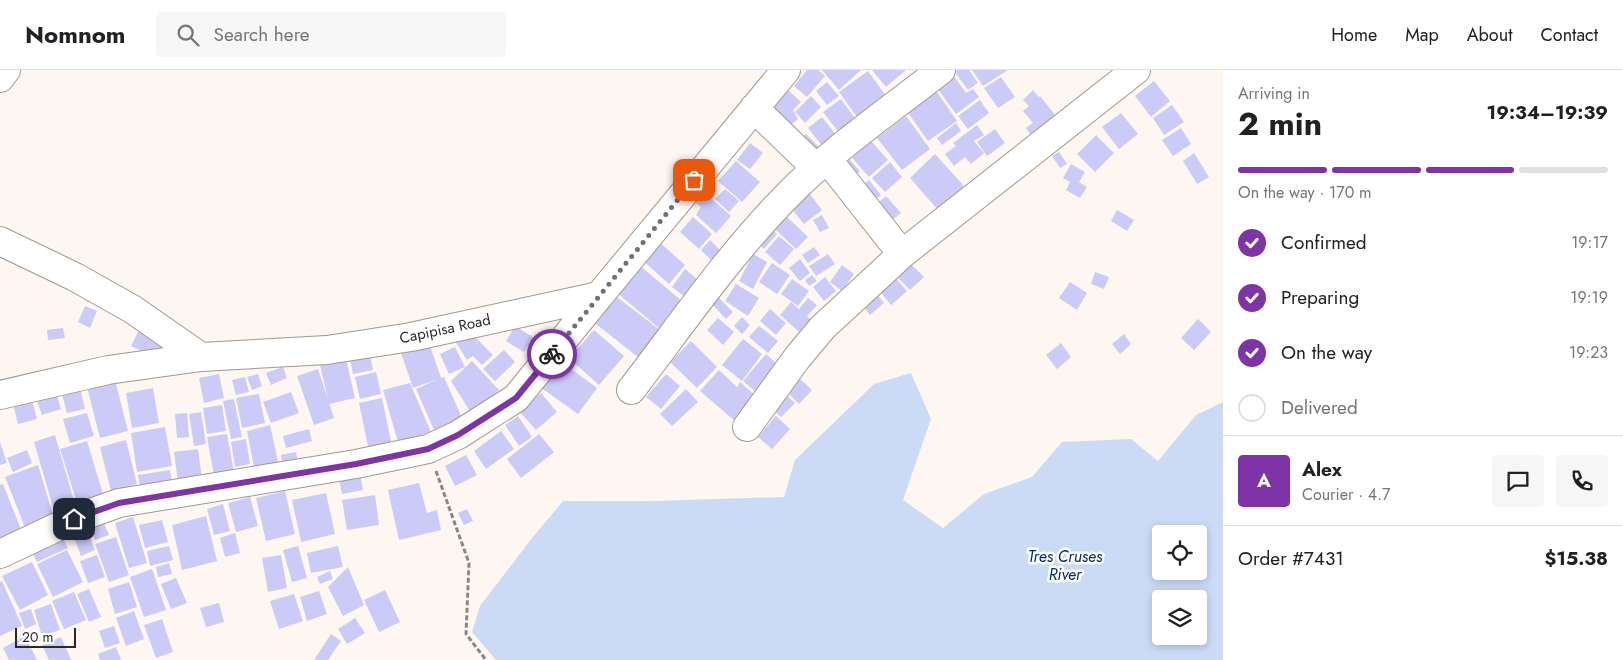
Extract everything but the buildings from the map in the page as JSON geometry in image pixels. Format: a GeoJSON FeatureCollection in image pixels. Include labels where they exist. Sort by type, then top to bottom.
{"type":"FeatureCollection","features":[{"type":"Feature","properties":{"kind":"street"},"geometry":{"type":"LineString","coordinates":[[0,78],[6,70]]}},
{"type":"Feature","properties":{"kind":"street"},"geometry":{"type":"LineString","coordinates":[[0,554],[74,519],[119,503],[356,464],[428,449],[458,435],[516,398],[786,70]]}},
{"type":"Feature","properties":{"kind":"street"},"geometry":{"type":"LineString","coordinates":[[631,390],[752,234],[822,164],[941,70]]}},
{"type":"Feature","properties":{"kind":"street"},"geometry":{"type":"LineString","coordinates":[[747,427],[797,358],[823,327],[902,254],[1136,70]]}},
{"type":"Feature","properties":{"kind":"street"},"geometry":{"type":"LineString","coordinates":[[754,108],[822,164],[902,254]]}},
{"type":"Feature","properties":{"kind":"street"},"geometry":{"type":"LineString","coordinates":[[0,242],[75,277],[156,325],[201,356]]}},
{"type":"Feature","properties":{"kind":"street","name":"Capipisa Road"},"geometry":{"type":"LineString","coordinates":[[0,395],[108,370],[201,356],[327,350],[411,338],[599,296]]}},
{"type":"Feature","properties":{"kind":"path"},"geometry":{"type":"LineString","coordinates":[[428,449],[469,563],[466,634],[486,660]]}},
{"type":"Feature","properties":{"kind":"water","name":"Tres Cruses River"},"geometry":{"type":"Polygon","coordinates":[[[911,373],[931,419],[903,500],[943,528],[984,494],[1032,477],[1062,442],[1131,439],[1158,461],[1196,415],[1223,402],[1223,660],[496,660],[472,632],[480,606],[563,501],[652,501],[784,497],[795,460],[874,384],[911,373]]]}},
{"type":"Feature","properties":{"kind":"way so far"},"geometry":{"type":"LineString","coordinates":[[552,354],[694,180]]}},
{"type":"Feature","properties":{"kind":"route"},"geometry":{"type":"LineString","coordinates":[[74,519],[119,503],[200,488],[356,464],[428,449],[458,435],[516,398],[552,354]]}}]}
